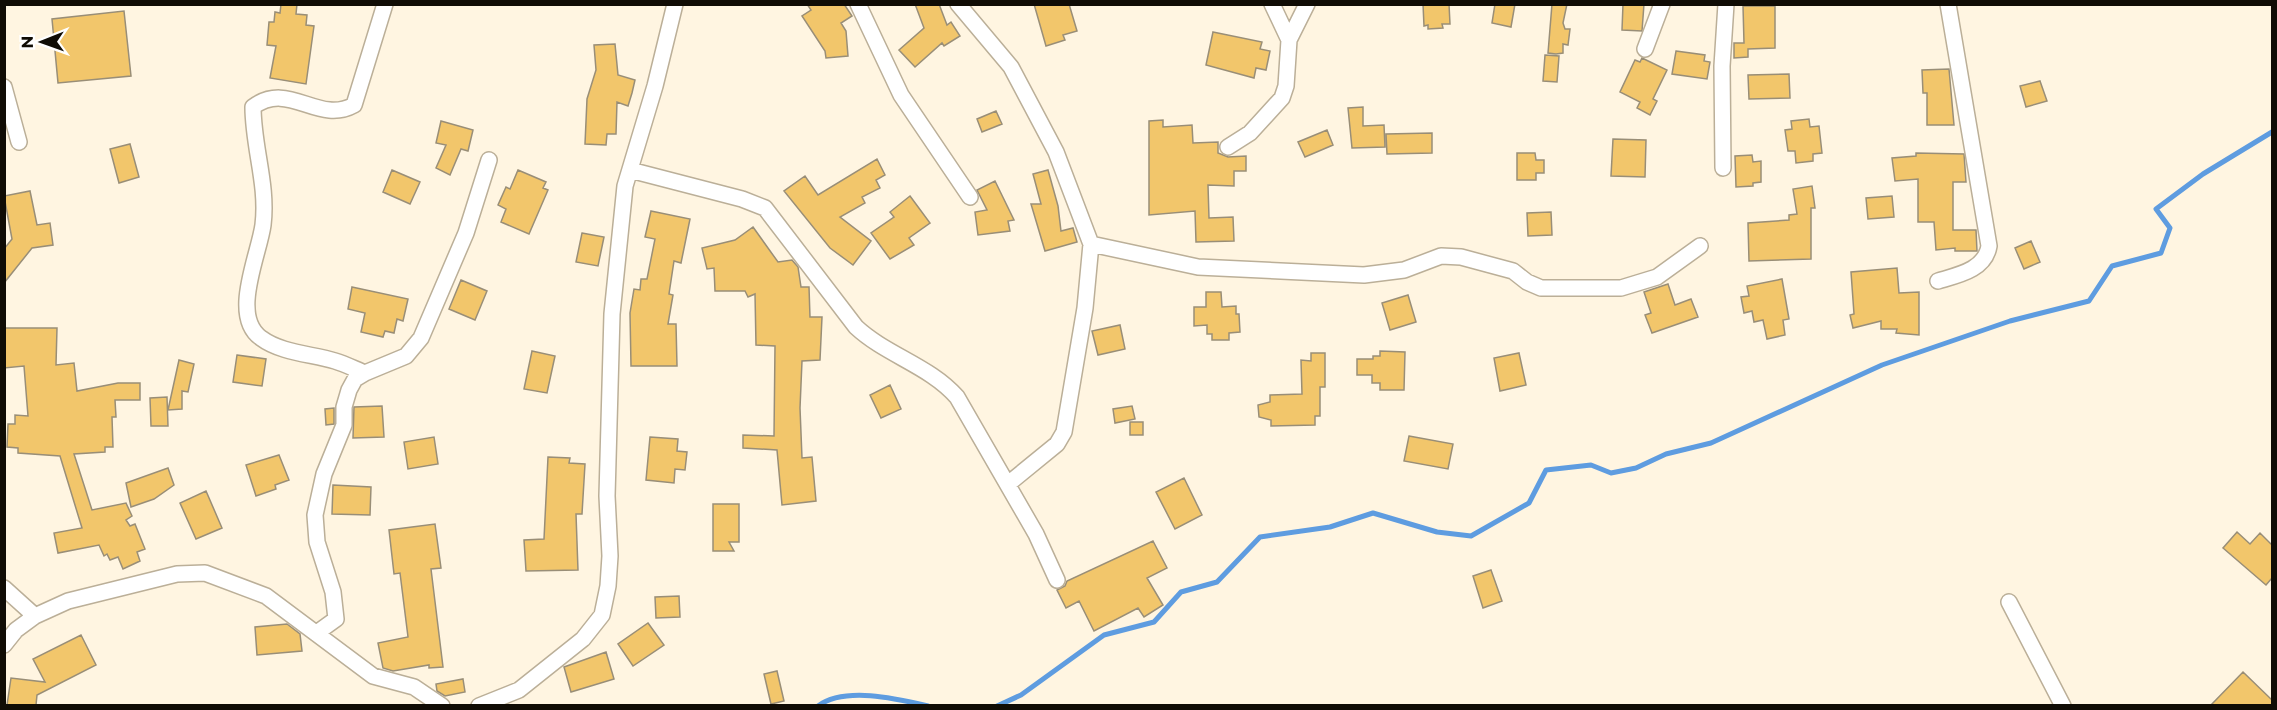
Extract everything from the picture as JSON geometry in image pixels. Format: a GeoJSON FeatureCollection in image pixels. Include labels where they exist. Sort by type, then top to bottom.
{"type":"FeatureCollection","features":[{"type":"Feature","properties":{"kind":"street"},"geometry":{"type":"LineString","coordinates":[[365,373],[337,362],[288,350],[260,338],[250,326],[246,314],[247,297],[263,224],[262,173],[255,143],[253,107],[263,99],[276,96],[329,110],[345,110],[354,105],[385,4]]}},
{"type":"Feature","properties":{"kind":"street"},"geometry":{"type":"LineString","coordinates":[[479,705],[519,690],[583,639],[602,615],[608,586],[610,556],[607,496],[612,314],[624,186],[655,86],[675,4]]}},
{"type":"Feature","properties":{"kind":"street"},"geometry":{"type":"LineString","coordinates":[[858,4],[901,95],[970,197]]}},
{"type":"Feature","properties":{"kind":"street"},"geometry":{"type":"LineString","coordinates":[[958,4],[1011,68],[1056,152],[1091,244],[1084,308],[1064,432],[1057,444],[1008,484]]}},
{"type":"Feature","properties":{"kind":"street"},"geometry":{"type":"LineString","coordinates":[[1272,4],[1289,40]]}},
{"type":"Feature","properties":{"kind":"street"},"geometry":{"type":"LineString","coordinates":[[1228,147],[1250,133],[1282,98],[1286,86],[1289,40],[1307,4]]}},
{"type":"Feature","properties":{"kind":"street"},"geometry":{"type":"LineString","coordinates":[[1645,49],[1662,4]]}},
{"type":"Feature","properties":{"kind":"street"},"geometry":{"type":"LineString","coordinates":[[1723,168],[1722,66],[1726,4]]}},
{"type":"Feature","properties":{"kind":"street"},"geometry":{"type":"LineString","coordinates":[[1938,281],[1961,274],[1979,264],[1987,257],[1989,246],[1948,4]]}},
{"type":"Feature","properties":{"kind":"street"},"geometry":{"type":"LineString","coordinates":[[4,87],[19,142]]}},
{"type":"Feature","properties":{"kind":"street"},"geometry":{"type":"LineString","coordinates":[[318,632],[336,619],[336,605],[317,542],[315,515],[324,474],[344,425],[344,406],[349,390],[355,380],[365,373],[406,356],[421,338],[466,233],[489,160]]}},
{"type":"Feature","properties":{"kind":"street"},"geometry":{"type":"LineString","coordinates":[[630,170],[742,199],[765,208],[856,327],[873,343],[943,381],[957,397],[989,457],[1008,484],[1057,580]]}},
{"type":"Feature","properties":{"kind":"street"},"geometry":{"type":"LineString","coordinates":[[1091,244],[1198,267],[1364,275],[1404,270],[1441,256],[1461,257],[1513,271],[1527,282],[1541,288],[1621,288],[1657,277],[1700,246]]}},
{"type":"Feature","properties":{"kind":"street"},"geometry":{"type":"LineString","coordinates":[[4,645],[16,630],[35,616],[68,601],[177,574],[205,573],[266,596],[318,632],[374,676],[414,687],[442,705]]}},
{"type":"Feature","properties":{"kind":"street"},"geometry":{"type":"LineString","coordinates":[[4,588],[35,616]]}},
{"type":"Feature","properties":{"kind":"street"},"geometry":{"type":"LineString","coordinates":[[2009,602],[2063,705]]}},
{"type":"Feature","properties":{"kind":"building"},"geometry":{"type":"Polygon","coordinates":[[[281,4],[297,4],[296,14],[307,15],[306,25],[314,26],[306,84],[270,78],[276,46],[267,45],[269,22],[274,22],[275,12],[280,13],[281,4]]]}},
{"type":"Feature","properties":{"kind":"building"},"geometry":{"type":"Polygon","coordinates":[[[807,4],[844,4],[852,16],[841,23],[846,31],[848,56],[826,58],[825,51],[802,16],[811,10],[807,4]]]}},
{"type":"Feature","properties":{"kind":"building"},"geometry":{"type":"Polygon","coordinates":[[[915,4],[939,4],[947,25],[951,22],[960,36],[944,46],[942,43],[915,67],[899,50],[924,28],[915,4]]]}},
{"type":"Feature","properties":{"kind":"building"},"geometry":{"type":"Polygon","coordinates":[[[1034,4],[1069,4],[1077,31],[1063,35],[1065,40],[1046,46],[1034,4]]]}},
{"type":"Feature","properties":{"kind":"building"},"geometry":{"type":"Polygon","coordinates":[[[1423,4],[1449,4],[1450,24],[1442,24],[1443,28],[1428,29],[1428,25],[1424,26],[1423,4]]]}},
{"type":"Feature","properties":{"kind":"building"},"geometry":{"type":"Polygon","coordinates":[[[1495,4],[1515,4],[1511,27],[1492,23],[1495,4]]]}},
{"type":"Feature","properties":{"kind":"building"},"geometry":{"type":"Polygon","coordinates":[[[1552,4],[1567,4],[1563,23],[1565,29],[1570,29],[1568,45],[1563,44],[1563,53],[1548,53],[1552,4]]]}},
{"type":"Feature","properties":{"kind":"building"},"geometry":{"type":"Polygon","coordinates":[[[1623,4],[1644,4],[1642,31],[1622,30],[1623,4]]]}},
{"type":"Feature","properties":{"kind":"building"},"geometry":{"type":"Polygon","coordinates":[[[1743,6],[1775,6],[1775,48],[1748,49],[1748,57],[1734,58],[1734,43],[1744,43],[1743,6]]]}},
{"type":"Feature","properties":{"kind":"building"},"geometry":{"type":"Polygon","coordinates":[[[124,11],[131,76],[58,83],[52,19],[124,11]]]}},
{"type":"Feature","properties":{"kind":"building"},"geometry":{"type":"Polygon","coordinates":[[[1213,32],[1262,42],[1260,49],[1270,51],[1266,70],[1256,68],[1254,78],[1206,65],[1213,32]]]}},
{"type":"Feature","properties":{"kind":"building"},"geometry":{"type":"Polygon","coordinates":[[[615,44],[618,75],[635,80],[632,93],[628,106],[617,102],[616,134],[607,134],[606,145],[585,144],[587,99],[596,70],[594,45],[615,44]]]}},
{"type":"Feature","properties":{"kind":"building"},"geometry":{"type":"Polygon","coordinates":[[[1676,51],[1705,55],[1704,61],[1710,62],[1707,79],[1672,74],[1676,51]]]}},
{"type":"Feature","properties":{"kind":"building"},"geometry":{"type":"Polygon","coordinates":[[[1545,55],[1559,56],[1557,82],[1543,81],[1545,55]]]}},
{"type":"Feature","properties":{"kind":"building"},"geometry":{"type":"Polygon","coordinates":[[[1642,58],[1667,70],[1653,99],[1657,101],[1650,115],[1637,108],[1640,102],[1620,92],[1635,60],[1640,62],[1642,58]]]}},
{"type":"Feature","properties":{"kind":"building"},"geometry":{"type":"Polygon","coordinates":[[[1949,69],[1954,125],[1927,125],[1927,93],[1923,93],[1922,70],[1949,69]]]}},
{"type":"Feature","properties":{"kind":"building"},"geometry":{"type":"Polygon","coordinates":[[[1789,74],[1790,98],[1749,99],[1748,75],[1789,74]]]}},
{"type":"Feature","properties":{"kind":"building"},"geometry":{"type":"Polygon","coordinates":[[[2040,81],[2047,101],[2026,107],[2020,86],[2040,81]]]}},
{"type":"Feature","properties":{"kind":"building"},"geometry":{"type":"Polygon","coordinates":[[[1363,107],[1363,126],[1384,125],[1385,147],[1352,148],[1348,108],[1363,107]]]}},
{"type":"Feature","properties":{"kind":"building"},"geometry":{"type":"Polygon","coordinates":[[[996,111],[1002,124],[982,132],[977,119],[996,111]]]}},
{"type":"Feature","properties":{"kind":"building"},"geometry":{"type":"Polygon","coordinates":[[[1809,119],[1810,127],[1819,126],[1822,153],[1813,154],[1813,161],[1796,163],[1795,151],[1788,151],[1785,130],[1792,129],[1791,121],[1809,119]]]}},
{"type":"Feature","properties":{"kind":"building"},"geometry":{"type":"Polygon","coordinates":[[[1163,120],[1163,127],[1192,125],[1193,143],[1218,142],[1218,153],[1228,157],[1246,156],[1246,171],[1234,171],[1234,186],[1208,185],[1209,218],[1233,217],[1234,241],[1196,242],[1195,211],[1149,215],[1149,121],[1163,120]]]}},
{"type":"Feature","properties":{"kind":"building"},"geometry":{"type":"Polygon","coordinates":[[[441,121],[473,130],[468,151],[461,149],[450,175],[436,168],[446,145],[436,143],[441,121]]]}},
{"type":"Feature","properties":{"kind":"building"},"geometry":{"type":"Polygon","coordinates":[[[1327,130],[1333,145],[1305,157],[1298,142],[1327,130]]]}},
{"type":"Feature","properties":{"kind":"building"},"geometry":{"type":"Polygon","coordinates":[[[1432,133],[1432,153],[1387,154],[1386,134],[1432,133]]]}},
{"type":"Feature","properties":{"kind":"building"},"geometry":{"type":"Polygon","coordinates":[[[1613,139],[1646,140],[1645,177],[1611,176],[1613,139]]]}},
{"type":"Feature","properties":{"kind":"building"},"geometry":{"type":"Polygon","coordinates":[[[130,144],[139,177],[119,183],[110,149],[130,144]]]}},
{"type":"Feature","properties":{"kind":"building"},"geometry":{"type":"Polygon","coordinates":[[[1517,153],[1535,153],[1536,160],[1544,160],[1544,173],[1536,173],[1536,180],[1517,180],[1517,153]]]}},
{"type":"Feature","properties":{"kind":"building"},"geometry":{"type":"Polygon","coordinates":[[[1916,153],[1964,154],[1966,182],[1953,182],[1953,230],[1976,230],[1977,251],[1955,251],[1955,248],[1936,250],[1934,222],[1918,222],[1918,179],[1895,181],[1892,158],[1916,156],[1916,153]]]}},
{"type":"Feature","properties":{"kind":"building"},"geometry":{"type":"Polygon","coordinates":[[[1752,155],[1753,162],[1761,161],[1761,182],[1753,183],[1753,186],[1736,187],[1735,156],[1752,155]]]}},
{"type":"Feature","properties":{"kind":"building"},"geometry":{"type":"Polygon","coordinates":[[[877,159],[885,175],[876,180],[880,188],[862,197],[865,203],[840,217],[871,241],[853,265],[830,248],[784,191],[805,176],[818,195],[877,159]]]}},
{"type":"Feature","properties":{"kind":"building"},"geometry":{"type":"Polygon","coordinates":[[[392,170],[420,182],[410,204],[383,192],[392,170]]]}},
{"type":"Feature","properties":{"kind":"building"},"geometry":{"type":"Polygon","coordinates":[[[518,170],[546,182],[543,188],[548,190],[529,234],[501,222],[506,209],[498,205],[506,187],[510,189],[518,170]]]}},
{"type":"Feature","properties":{"kind":"building"},"geometry":{"type":"Polygon","coordinates":[[[1048,170],[1058,206],[1061,231],[1073,228],[1077,242],[1045,251],[1031,204],[1041,204],[1033,174],[1048,170]]]}},
{"type":"Feature","properties":{"kind":"building"},"geometry":{"type":"Polygon","coordinates":[[[995,181],[1014,220],[1008,221],[1010,231],[978,235],[975,212],[987,210],[977,190],[995,181]]]}},
{"type":"Feature","properties":{"kind":"building"},"geometry":{"type":"Polygon","coordinates":[[[1812,186],[1815,208],[1811,208],[1811,259],[1749,261],[1748,223],[1789,220],[1789,215],[1797,214],[1793,189],[1812,186]]]}},
{"type":"Feature","properties":{"kind":"building"},"geometry":{"type":"Polygon","coordinates":[[[30,191],[37,225],[50,223],[53,245],[32,248],[4,283],[4,249],[12,239],[4,196],[30,191]]]}},
{"type":"Feature","properties":{"kind":"building"},"geometry":{"type":"Polygon","coordinates":[[[910,196],[930,223],[909,238],[914,245],[890,259],[871,233],[894,217],[890,212],[910,196]]]}},
{"type":"Feature","properties":{"kind":"building"},"geometry":{"type":"Polygon","coordinates":[[[1892,196],[1894,217],[1868,219],[1866,198],[1892,196]]]}},
{"type":"Feature","properties":{"kind":"building"},"geometry":{"type":"Polygon","coordinates":[[[651,211],[690,219],[681,263],[674,261],[669,294],[673,295],[668,324],[676,324],[677,366],[631,366],[630,313],[634,289],[640,290],[641,279],[647,279],[655,239],[645,237],[651,211]]]}},
{"type":"Feature","properties":{"kind":"building"},"geometry":{"type":"Polygon","coordinates":[[[1551,212],[1552,235],[1528,236],[1527,213],[1551,212]]]}},
{"type":"Feature","properties":{"kind":"building"},"geometry":{"type":"Polygon","coordinates":[[[753,227],[778,262],[792,260],[798,267],[801,287],[809,287],[810,317],[822,317],[820,360],[802,361],[800,408],[802,458],[812,457],[816,501],[782,505],[777,450],[743,448],[743,435],[774,436],[775,346],[756,345],[755,294],[748,297],[745,291],[715,291],[714,268],[707,269],[702,248],[735,240],[753,227]]]}},
{"type":"Feature","properties":{"kind":"building"},"geometry":{"type":"Polygon","coordinates":[[[582,233],[604,237],[598,266],[576,262],[582,233]]]}},
{"type":"Feature","properties":{"kind":"building"},"geometry":{"type":"Polygon","coordinates":[[[2031,241],[2040,262],[2024,269],[2015,248],[2031,241]]]}},
{"type":"Feature","properties":{"kind":"building"},"geometry":{"type":"Polygon","coordinates":[[[1897,268],[1899,293],[1919,292],[1919,335],[1896,333],[1897,329],[1881,329],[1881,321],[1853,328],[1850,315],[1854,314],[1851,272],[1897,268]]]}},
{"type":"Feature","properties":{"kind":"building"},"geometry":{"type":"Polygon","coordinates":[[[1782,279],[1789,319],[1783,320],[1785,335],[1767,339],[1763,320],[1754,322],[1752,311],[1744,313],[1741,297],[1749,296],[1747,286],[1782,279]]]}},
{"type":"Feature","properties":{"kind":"building"},"geometry":{"type":"Polygon","coordinates":[[[461,280],[487,291],[475,320],[449,309],[461,280]]]}},
{"type":"Feature","properties":{"kind":"building"},"geometry":{"type":"Polygon","coordinates":[[[1668,284],[1675,305],[1691,299],[1698,317],[1652,333],[1645,315],[1651,313],[1644,292],[1668,284]]]}},
{"type":"Feature","properties":{"kind":"building"},"geometry":{"type":"Polygon","coordinates":[[[352,287],[408,299],[403,321],[397,319],[394,333],[385,331],[383,337],[361,332],[365,313],[348,309],[352,287]]]}},
{"type":"Feature","properties":{"kind":"building"},"geometry":{"type":"Polygon","coordinates":[[[1206,292],[1221,292],[1222,307],[1236,306],[1240,332],[1229,333],[1229,340],[1212,340],[1212,334],[1207,334],[1207,325],[1194,326],[1194,307],[1206,307],[1206,292]]]}},
{"type":"Feature","properties":{"kind":"building"},"geometry":{"type":"Polygon","coordinates":[[[1408,295],[1416,322],[1390,330],[1382,303],[1408,295]]]}},
{"type":"Feature","properties":{"kind":"building"},"geometry":{"type":"Polygon","coordinates":[[[1120,325],[1125,349],[1098,355],[1092,331],[1120,325]]]}},
{"type":"Feature","properties":{"kind":"building"},"geometry":{"type":"Polygon","coordinates":[[[4,328],[57,328],[56,365],[74,363],[77,391],[118,383],[140,383],[140,400],[115,400],[116,417],[112,417],[113,447],[105,447],[105,452],[74,454],[92,510],[126,503],[132,516],[126,520],[130,526],[135,524],[145,549],[137,552],[140,561],[123,569],[118,557],[110,560],[107,554],[104,556],[99,545],[58,553],[54,533],[82,528],[60,456],[18,453],[18,448],[7,447],[8,424],[15,424],[15,415],[28,416],[24,366],[4,368],[4,328]]]}},
{"type":"Feature","properties":{"kind":"building"},"geometry":{"type":"Polygon","coordinates":[[[532,351],[555,356],[547,393],[524,389],[532,351]]]}},
{"type":"Feature","properties":{"kind":"building"},"geometry":{"type":"Polygon","coordinates":[[[1380,351],[1405,352],[1404,390],[1380,390],[1380,383],[1372,383],[1372,375],[1357,375],[1357,359],[1373,359],[1373,356],[1380,356],[1380,351]]]}},
{"type":"Feature","properties":{"kind":"building"},"geometry":{"type":"Polygon","coordinates":[[[1311,353],[1325,353],[1325,387],[1320,387],[1320,416],[1315,416],[1315,425],[1271,426],[1271,420],[1259,417],[1258,405],[1270,402],[1270,395],[1302,394],[1301,360],[1311,361],[1311,353]]]}},
{"type":"Feature","properties":{"kind":"building"},"geometry":{"type":"Polygon","coordinates":[[[1519,353],[1526,385],[1500,391],[1494,358],[1519,353]]]}},
{"type":"Feature","properties":{"kind":"building"},"geometry":{"type":"Polygon","coordinates":[[[237,355],[266,359],[262,386],[233,382],[237,355]]]}},
{"type":"Feature","properties":{"kind":"building"},"geometry":{"type":"Polygon","coordinates":[[[179,360],[194,364],[188,392],[182,391],[182,409],[168,410],[179,360]]]}},
{"type":"Feature","properties":{"kind":"building"},"geometry":{"type":"Polygon","coordinates":[[[890,385],[901,409],[881,418],[870,395],[890,385]]]}},
{"type":"Feature","properties":{"kind":"building"},"geometry":{"type":"Polygon","coordinates":[[[167,397],[168,426],[151,426],[150,398],[167,397]]]}},
{"type":"Feature","properties":{"kind":"building"},"geometry":{"type":"Polygon","coordinates":[[[382,406],[384,437],[353,438],[354,407],[382,406]]]}},
{"type":"Feature","properties":{"kind":"building"},"geometry":{"type":"Polygon","coordinates":[[[1132,406],[1135,419],[1115,423],[1113,409],[1132,406]]]}},
{"type":"Feature","properties":{"kind":"building"},"geometry":{"type":"Polygon","coordinates":[[[334,408],[334,424],[326,425],[325,409],[334,408]]]}},
{"type":"Feature","properties":{"kind":"building"},"geometry":{"type":"Polygon","coordinates":[[[1130,422],[1143,422],[1143,435],[1130,435],[1130,422]]]}},
{"type":"Feature","properties":{"kind":"building"},"geometry":{"type":"Polygon","coordinates":[[[1409,436],[1453,444],[1448,469],[1404,461],[1409,436]]]}},
{"type":"Feature","properties":{"kind":"building"},"geometry":{"type":"Polygon","coordinates":[[[434,437],[438,464],[408,469],[404,442],[434,437]]]}},
{"type":"Feature","properties":{"kind":"building"},"geometry":{"type":"Polygon","coordinates":[[[650,437],[678,439],[677,451],[687,452],[685,470],[675,469],[674,483],[646,480],[650,437]]]}},
{"type":"Feature","properties":{"kind":"building"},"geometry":{"type":"Polygon","coordinates":[[[279,455],[289,480],[275,485],[276,489],[256,496],[246,465],[279,455]]]}},
{"type":"Feature","properties":{"kind":"building"},"geometry":{"type":"Polygon","coordinates":[[[548,457],[570,458],[569,463],[585,464],[582,514],[576,514],[578,570],[526,571],[524,540],[544,539],[548,457]]]}},
{"type":"Feature","properties":{"kind":"building"},"geometry":{"type":"Polygon","coordinates":[[[168,468],[174,485],[154,499],[131,507],[126,483],[168,468]]]}},
{"type":"Feature","properties":{"kind":"building"},"geometry":{"type":"Polygon","coordinates":[[[1184,478],[1202,515],[1175,529],[1156,492],[1184,478]]]}},
{"type":"Feature","properties":{"kind":"building"},"geometry":{"type":"Polygon","coordinates":[[[333,485],[371,487],[370,515],[332,514],[333,485]]]}},
{"type":"Feature","properties":{"kind":"building"},"geometry":{"type":"Polygon","coordinates":[[[206,491],[222,528],[196,539],[180,503],[206,491]]]}},
{"type":"Feature","properties":{"kind":"building"},"geometry":{"type":"Polygon","coordinates":[[[713,504],[739,504],[739,542],[729,542],[734,551],[713,551],[713,504]]]}},
{"type":"Feature","properties":{"kind":"building"},"geometry":{"type":"Polygon","coordinates":[[[435,524],[441,568],[431,569],[443,667],[429,668],[429,665],[393,671],[383,668],[378,643],[408,637],[400,573],[394,574],[389,530],[435,524]]]}},
{"type":"Feature","properties":{"kind":"building"},"geometry":{"type":"Polygon","coordinates":[[[2237,532],[2250,544],[2260,533],[2272,545],[2272,578],[2266,585],[2223,548],[2237,532]]]}},
{"type":"Feature","properties":{"kind":"building"},"geometry":{"type":"Polygon","coordinates":[[[1153,541],[1167,568],[1147,578],[1163,605],[1144,617],[1138,608],[1094,631],[1079,601],[1066,608],[1057,590],[1065,586],[1067,581],[1153,541]]]}},
{"type":"Feature","properties":{"kind":"building"},"geometry":{"type":"Polygon","coordinates":[[[1491,570],[1502,601],[1483,608],[1473,576],[1491,570]]]}},
{"type":"Feature","properties":{"kind":"building"},"geometry":{"type":"Polygon","coordinates":[[[679,596],[680,617],[656,618],[655,597],[679,596]]]}},
{"type":"Feature","properties":{"kind":"building"},"geometry":{"type":"Polygon","coordinates":[[[648,623],[664,645],[633,666],[618,644],[648,623]]]}},
{"type":"Feature","properties":{"kind":"building"},"geometry":{"type":"Polygon","coordinates":[[[287,624],[300,634],[302,651],[257,655],[255,627],[287,624]]]}},
{"type":"Feature","properties":{"kind":"building"},"geometry":{"type":"Polygon","coordinates":[[[81,635],[96,665],[37,695],[36,705],[7,705],[11,678],[45,682],[33,659],[81,635]]]}},
{"type":"Feature","properties":{"kind":"building"},"geometry":{"type":"Polygon","coordinates":[[[606,652],[614,679],[571,692],[564,667],[606,652]]]}},
{"type":"Feature","properties":{"kind":"building"},"geometry":{"type":"Polygon","coordinates":[[[777,671],[784,701],[771,704],[764,674],[777,671]]]}},
{"type":"Feature","properties":{"kind":"building"},"geometry":{"type":"Polygon","coordinates":[[[2243,672],[2272,700],[2272,705],[2211,705],[2243,672]]]}},
{"type":"Feature","properties":{"kind":"building"},"geometry":{"type":"Polygon","coordinates":[[[463,679],[465,692],[445,696],[437,691],[436,684],[463,679]]]}},
{"type":"Feature","properties":{"kind":"waterway"},"geometry":{"type":"LineString","coordinates":[[997,706],[1021,695],[1104,635],[1154,622],[1181,592],[1217,582],[1260,537],[1330,527],[1373,513],[1437,532],[1471,536],[1529,503],[1546,470],[1591,465],[1611,473],[1636,468],[1666,454],[1711,443],[1882,365],[2010,321],[2089,301],[2112,266],[2161,253],[2170,228],[2156,209],[2203,174],[2272,132]]}},
{"type":"Feature","properties":{"kind":"waterway"},"geometry":{"type":"LineString","coordinates":[[818,706],[829,700],[857,695],[928,706]]}}]}
